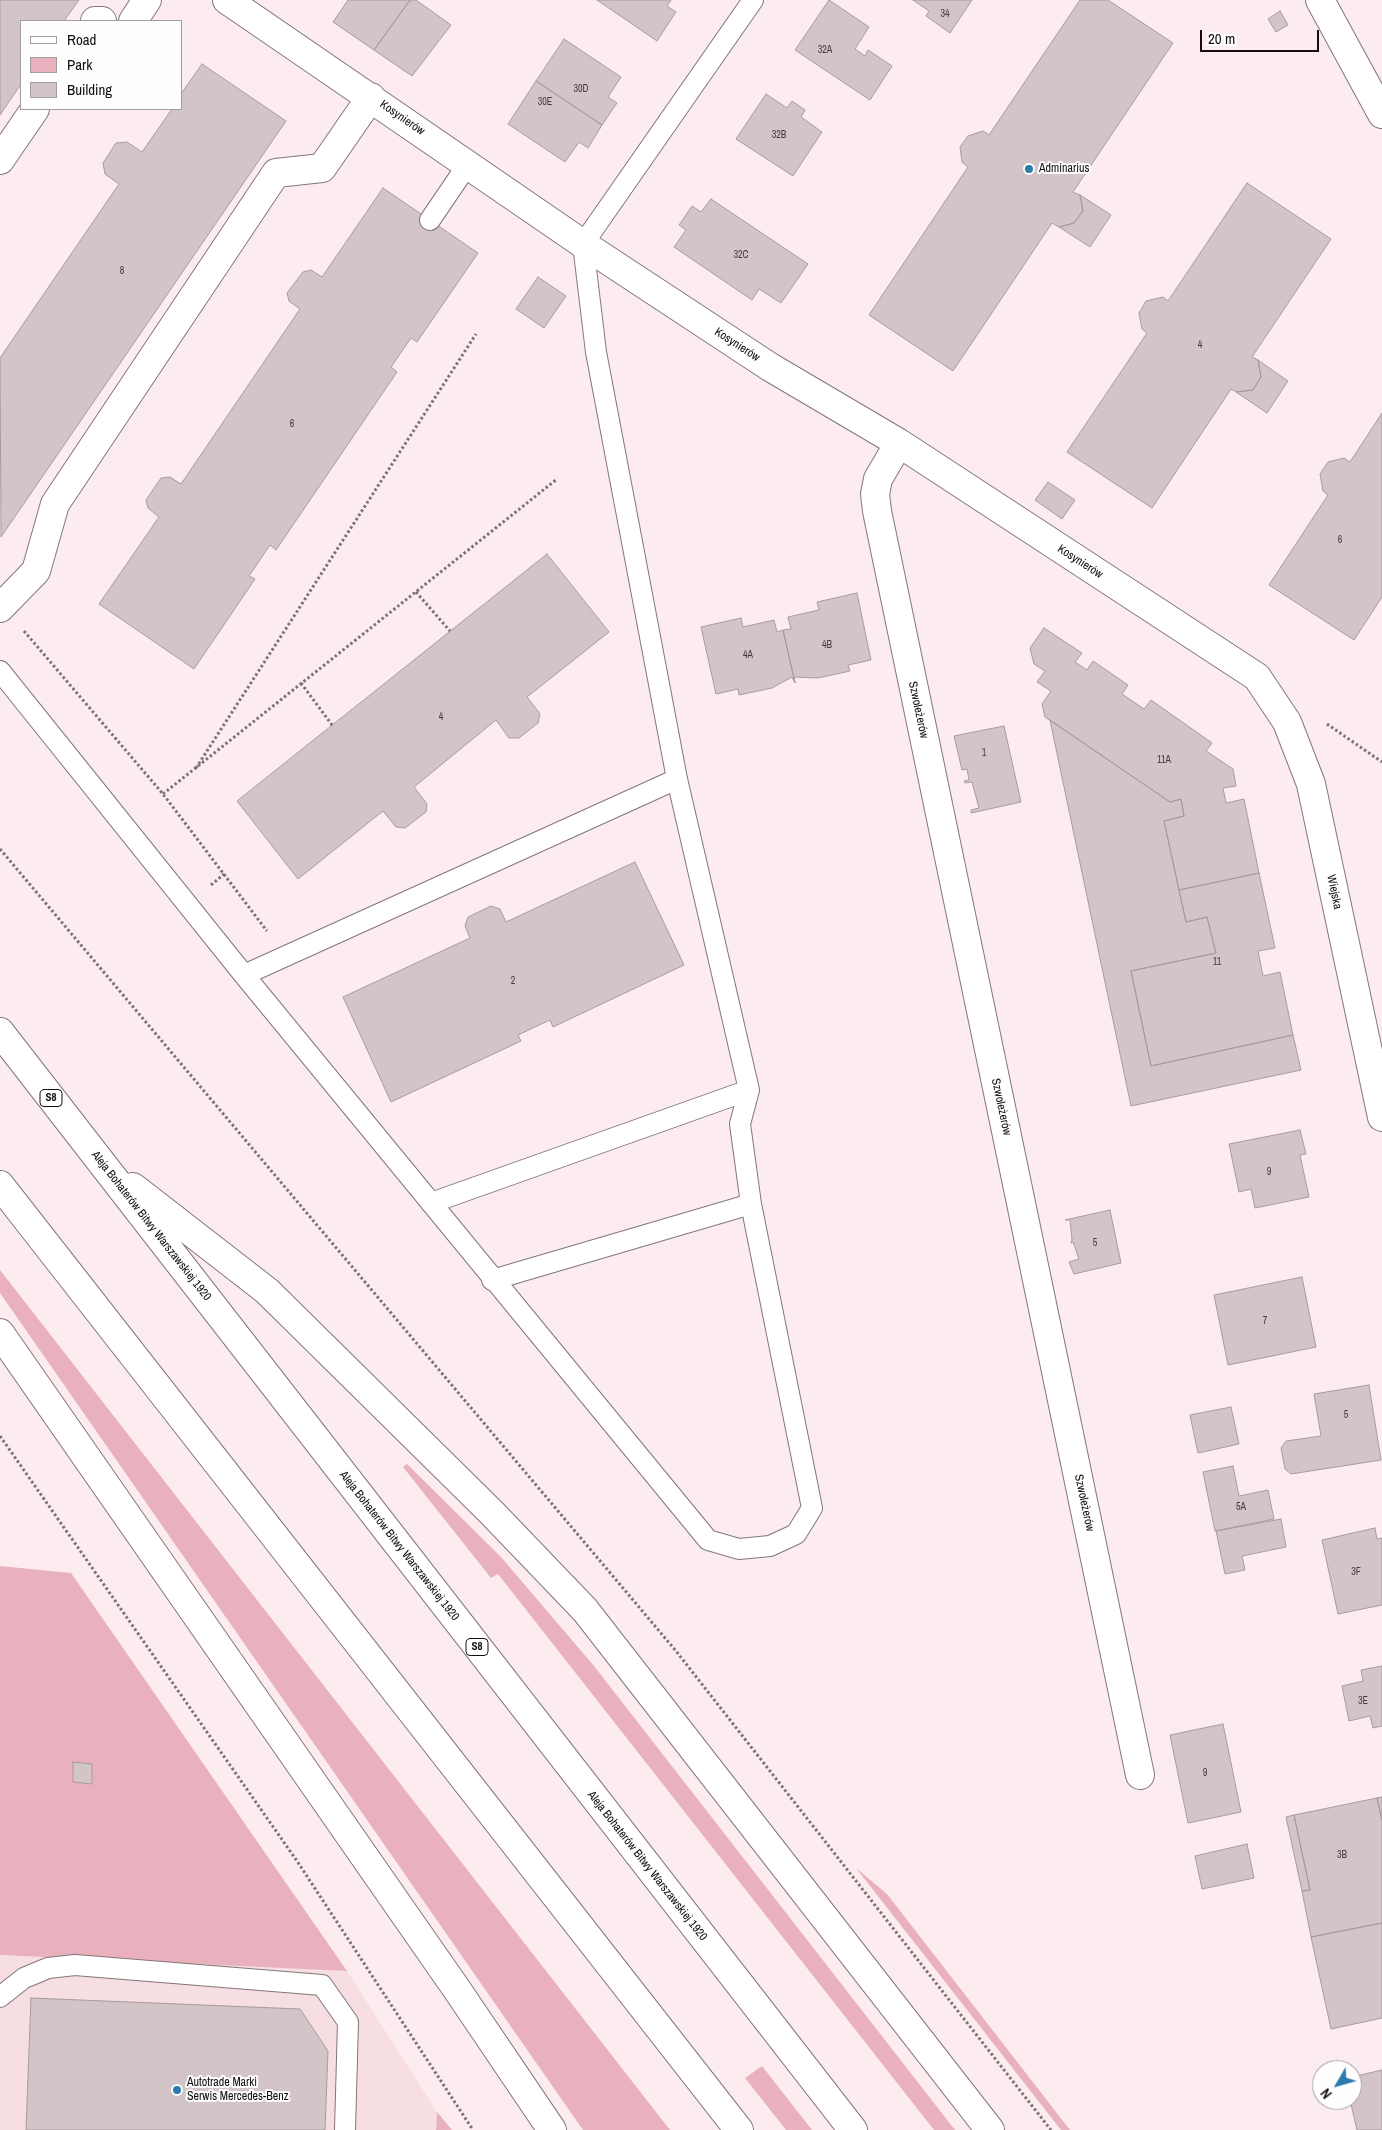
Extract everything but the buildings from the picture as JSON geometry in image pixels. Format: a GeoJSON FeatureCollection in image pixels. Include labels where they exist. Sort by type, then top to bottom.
{"type":"FeatureCollection","features":[{"type":"Feature","properties":{"kind":"main road"},"geometry":{"type":"LineString","coordinates":[[134,20],[147,0]]}},
{"type":"Feature","properties":{"kind":"main road","name":"Kosynierów"},"geometry":{"type":"LineString","coordinates":[[227,0],[583,244],[770,367],[899,444],[1257,677]]}},
{"type":"Feature","properties":{"kind":"main road"},"geometry":{"type":"LineString","coordinates":[[1320,0],[1382,114]]}},
{"type":"Feature","properties":{"kind":"main road"},"geometry":{"type":"LineString","coordinates":[[1,607],[36,571],[55,504],[276,173],[322,168],[371,97]]}},
{"type":"Feature","properties":{"kind":"main road"},"geometry":{"type":"LineString","coordinates":[[0,160],[34,110]]}},
{"type":"Feature","properties":{"kind":"main road","name":"Szwoleżerów"},"geometry":{"type":"LineString","coordinates":[[899,444],[878,478],[875,494],[877,511],[1140,1775]]}},
{"type":"Feature","properties":{"kind":"main road","name":"Wiejska"},"geometry":{"type":"LineString","coordinates":[[1257,677],[1287,722],[1311,784],[1382,1117]]}},
{"type":"Feature","properties":{"kind":"main road","name":"Aleja Bohaterów Bitwy Warszawskiej 1920"},"geometry":{"type":"LineString","coordinates":[[0,1032],[853,2130]]}},
{"type":"Feature","properties":{"kind":"main road"},"geometry":{"type":"LineString","coordinates":[[102,1163],[267,1290],[492,1513],[585,1610],[990,2130]]}},
{"type":"Feature","properties":{"kind":"main road"},"geometry":{"type":"LineString","coordinates":[[0,1185],[738,2130]]}},
{"type":"Feature","properties":{"kind":"main road"},"geometry":{"type":"LineString","coordinates":[[0,1333],[441,1966],[552,2130]]}},
{"type":"Feature","properties":{"kind":"lane"},"geometry":{"type":"LineString","coordinates":[[0,670],[244,975],[431,1202],[492,1280],[708,1540],[739,1549],[770,1546],[796,1534],[812,1508],[751,1204],[740,1124],[749,1090],[677,780],[596,352],[583,244],[753,0]]}},
{"type":"Feature","properties":{"kind":"lane"},"geometry":{"type":"LineString","coordinates":[[430,220],[468,164]]}},
{"type":"Feature","properties":{"kind":"lane"},"geometry":{"type":"LineString","coordinates":[[244,975],[677,780]]}},
{"type":"Feature","properties":{"kind":"lane"},"geometry":{"type":"LineString","coordinates":[[431,1202],[749,1090]]}},
{"type":"Feature","properties":{"kind":"lane"},"geometry":{"type":"LineString","coordinates":[[492,1280],[751,1204]]}},
{"type":"Feature","properties":{"kind":"lane"},"geometry":{"type":"LineString","coordinates":[[0,1997],[24,1978],[40,1971],[48,1968],[75,1965],[322,1985],[348,2022],[345,2130]]}},
{"type":"Feature","properties":{"kind":"path"},"geometry":{"type":"LineString","coordinates":[[196,768],[476,334]]}},
{"type":"Feature","properties":{"kind":"path"},"geometry":{"type":"LineString","coordinates":[[163,794],[557,479]]}},
{"type":"Feature","properties":{"kind":"path"},"geometry":{"type":"LineString","coordinates":[[416,592],[450,632]]}},
{"type":"Feature","properties":{"kind":"path"},"geometry":{"type":"LineString","coordinates":[[1,607],[163,794],[286,956]]}},
{"type":"Feature","properties":{"kind":"path"},"geometry":{"type":"LineString","coordinates":[[301,682],[332,725]]}},
{"type":"Feature","properties":{"kind":"path"},"geometry":{"type":"LineString","coordinates":[[0,849],[676,1651],[1051,2130]]}},
{"type":"Feature","properties":{"kind":"path"},"geometry":{"type":"LineString","coordinates":[[0,1436],[296,1861],[473,2130]]}},
{"type":"Feature","properties":{"kind":"shaded area"},"geometry":{"type":"Polygon","coordinates":[[[0,1955],[347,1971],[437,2112],[436,2130],[0,2130],[0,1955]]]}},
{"type":"Feature","properties":{"kind":"green space"},"geometry":{"type":"Polygon","coordinates":[[[0,1270],[670,2130],[583,2130],[0,1293],[0,1270]]]}},
{"type":"Feature","properties":{"kind":"green space"},"geometry":{"type":"Polygon","coordinates":[[[407,1464],[501,1557],[594,1666],[955,2130],[934,2130],[498,1574],[491,1578],[403,1467],[407,1464]]]}},
{"type":"Feature","properties":{"kind":"green space"},"geometry":{"type":"Polygon","coordinates":[[[0,1566],[71,1573],[347,1971],[0,1955],[0,1566]]]}},
{"type":"Feature","properties":{"kind":"green space"},"geometry":{"type":"Polygon","coordinates":[[[856,1868],[887,1894],[1070,2130],[1061,2130],[856,1868]]]}},
{"type":"Feature","properties":{"kind":"green space"},"geometry":{"type":"Polygon","coordinates":[[[762,2066],[812,2130],[786,2130],[745,2078],[762,2066]]]}},
{"type":"Feature","properties":{"kind":"green space"},"geometry":{"type":"Polygon","coordinates":[[[437,2112],[452,2130],[436,2130],[437,2112]]]}},
{"type":"Feature","properties":{"kind":"place","name":"Adminarius"},"geometry":{"type":"Point","coordinates":[1029,169]}},
{"type":"Feature","properties":{"kind":"place","name":"Autotrade Marki Serwis Mercedes-Benz"},"geometry":{"type":"Point","coordinates":[177,2090]}}]}
